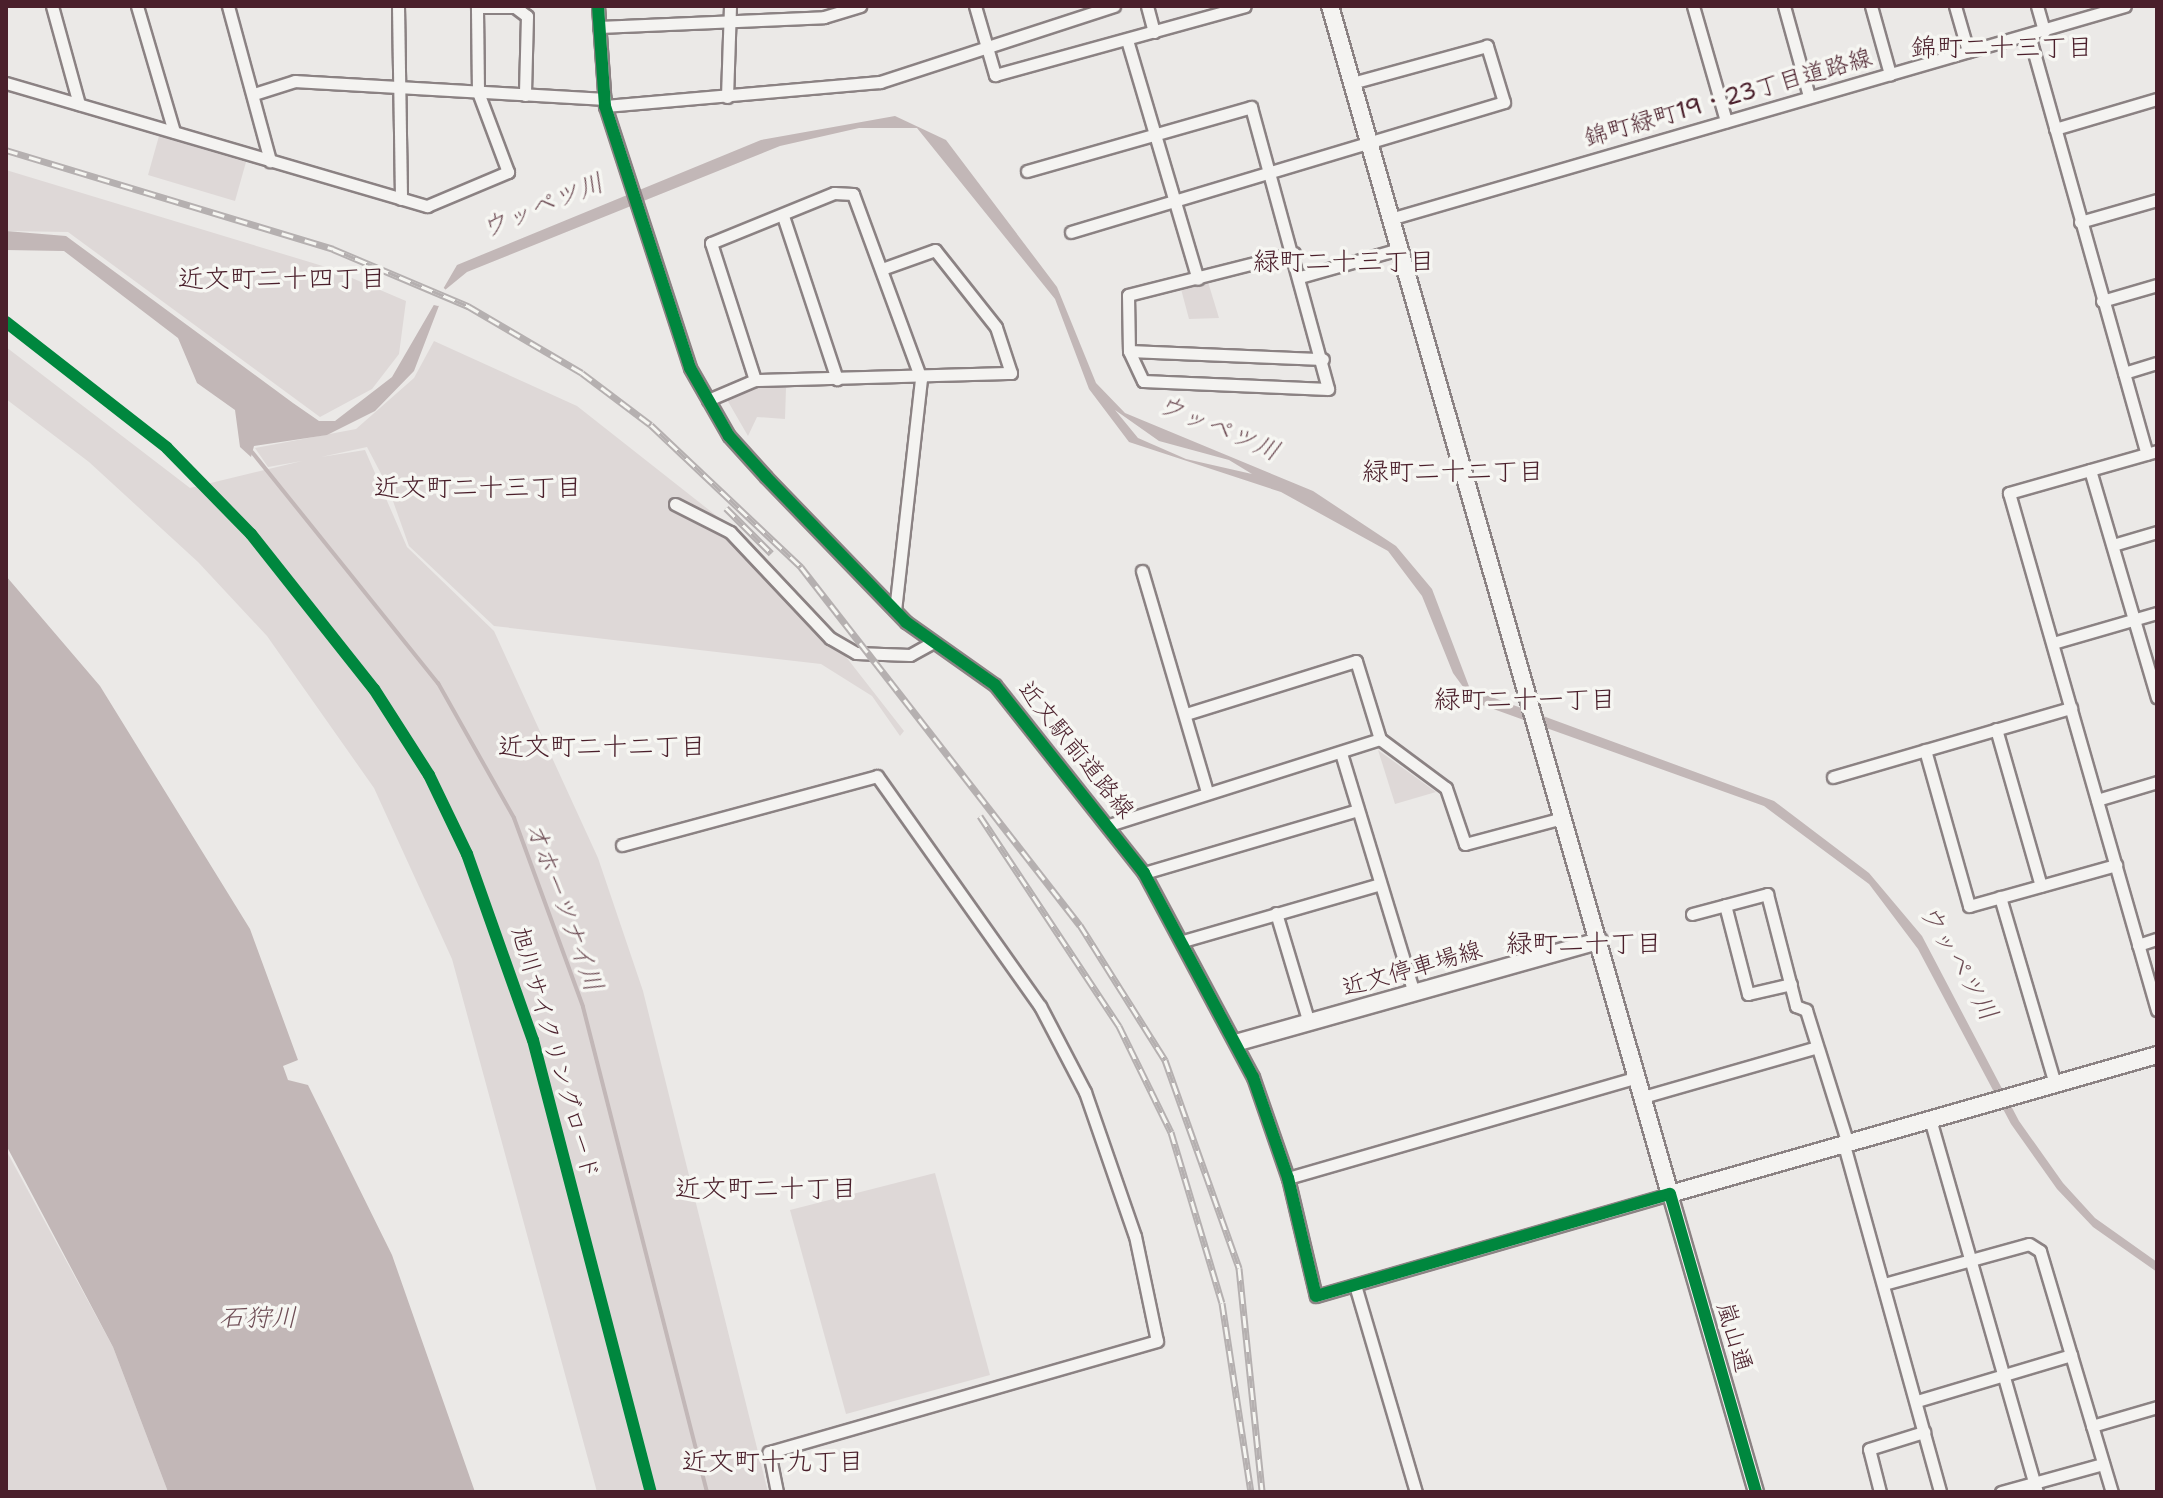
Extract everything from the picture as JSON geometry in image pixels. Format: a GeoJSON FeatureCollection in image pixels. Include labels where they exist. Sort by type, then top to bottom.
{"type":"FeatureCollection","features":[{"type":"Feature","properties":{"kind":"main road"},"geometry":{"type":"LineString","coordinates":[[1330,6],[1670,1194],[2157,1055]]}},
{"type":"Feature","properties":{"kind":"main road","name":"近文停車場線"},"geometry":{"type":"LineString","coordinates":[[1239,1042],[1599,941]]}},
{"type":"Feature","properties":{"kind":"street"},"geometry":{"type":"LineString","coordinates":[[52,6],[79,104]]}},
{"type":"Feature","properties":{"kind":"street"},"geometry":{"type":"LineString","coordinates":[[137,6],[174,132]]}},
{"type":"Feature","properties":{"kind":"street"},"geometry":{"type":"LineString","coordinates":[[228,6],[270,161]]}},
{"type":"Feature","properties":{"kind":"street"},"geometry":{"type":"LineString","coordinates":[[398,6],[401,199]]}},
{"type":"Feature","properties":{"kind":"street"},"geometry":{"type":"LineString","coordinates":[[6,83],[427,206],[508,172],[478,92],[477,6],[515,7],[527,16],[525,95]]}},
{"type":"Feature","properties":{"kind":"street"},"geometry":{"type":"LineString","coordinates":[[598,6],[604,103]]}},
{"type":"Feature","properties":{"kind":"street"},"geometry":{"type":"LineString","coordinates":[[727,97],[730,6]]}},
{"type":"Feature","properties":{"kind":"street"},"geometry":{"type":"LineString","coordinates":[[599,27],[824,17],[860,6]]}},
{"type":"Feature","properties":{"kind":"street"},"geometry":{"type":"LineString","coordinates":[[975,6],[995,75],[1245,6]]}},
{"type":"Feature","properties":{"kind":"street"},"geometry":{"type":"LineString","coordinates":[[254,94],[295,81],[604,103],[727,97],[880,82],[986,44],[1114,6]]}},
{"type":"Feature","properties":{"kind":"street"},"geometry":{"type":"LineString","coordinates":[[1147,6],[1154,32]]}},
{"type":"Feature","properties":{"kind":"street"},"geometry":{"type":"LineString","coordinates":[[1693,6],[1726,121]]}},
{"type":"Feature","properties":{"kind":"street"},"geometry":{"type":"LineString","coordinates":[[1784,6],[1809,96]]}},
{"type":"Feature","properties":{"kind":"street"},"geometry":{"type":"LineString","coordinates":[[1871,6],[1890,74]]}},
{"type":"Feature","properties":{"kind":"street"},"geometry":{"type":"LineString","coordinates":[[1955,6],[1968,51]]}},
{"type":"Feature","properties":{"kind":"street"},"geometry":{"type":"LineString","coordinates":[[2037,6],[2044,31]]}},
{"type":"Feature","properties":{"kind":"street","name":"錦町緑町19・23丁目道路線"},"geometry":{"type":"LineString","coordinates":[[1390,219],[2125,6]]}},
{"type":"Feature","properties":{"kind":"street"},"geometry":{"type":"LineString","coordinates":[[2029,35],[2102,301],[2152,453],[2009,493],[2157,1010]]}},
{"type":"Feature","properties":{"kind":"street"},"geometry":{"type":"LineString","coordinates":[[1127,40],[1198,279]]}},
{"type":"Feature","properties":{"kind":"street"},"geometry":{"type":"LineString","coordinates":[[1071,232],[1504,102],[1487,46],[1352,83]]}},
{"type":"Feature","properties":{"kind":"street"},"geometry":{"type":"LineString","coordinates":[[2055,129],[2157,99]]}},
{"type":"Feature","properties":{"kind":"street","name":"近文駅前道路線"},"geometry":{"type":"LineString","coordinates":[[604,103],[690,368],[708,400],[739,446],[895,610],[933,642],[995,685],[1109,825],[1144,873],[1239,1042],[1288,1178],[1316,1296],[1355,1285]]}},
{"type":"Feature","properties":{"kind":"street"},"geometry":{"type":"LineString","coordinates":[[1027,171],[1251,107],[1271,172],[1294,253],[1323,359],[1328,389],[1143,381],[1129,351],[1128,295],[1294,253]]}},
{"type":"Feature","properties":{"kind":"street"},"geometry":{"type":"LineString","coordinates":[[755,380],[711,243],[834,193],[853,194],[921,379],[895,610]]}},
{"type":"Feature","properties":{"kind":"street"},"geometry":{"type":"LineString","coordinates":[[2080,222],[2157,200]]}},
{"type":"Feature","properties":{"kind":"street"},"geometry":{"type":"LineString","coordinates":[[783,216],[837,379]]}},
{"type":"Feature","properties":{"kind":"street"},"geometry":{"type":"LineString","coordinates":[[1300,277],[1399,249]]}},
{"type":"Feature","properties":{"kind":"street"},"geometry":{"type":"LineString","coordinates":[[708,400],[755,380],[921,379],[1011,373],[996,327],[935,250],[882,269]]}},
{"type":"Feature","properties":{"kind":"street"},"geometry":{"type":"LineString","coordinates":[[2102,301],[2157,285]]}},
{"type":"Feature","properties":{"kind":"street"},"geometry":{"type":"LineString","coordinates":[[1129,351],[1323,359]]}},
{"type":"Feature","properties":{"kind":"street"},"geometry":{"type":"LineString","coordinates":[[2124,373],[2157,363]]}},
{"type":"Feature","properties":{"kind":"street"},"geometry":{"type":"LineString","coordinates":[[2090,470],[2157,697]]}},
{"type":"Feature","properties":{"kind":"street"},"geometry":{"type":"LineString","coordinates":[[675,504],[730,532],[830,638],[856,653],[910,655],[933,642]]}},
{"type":"Feature","properties":{"kind":"street"},"geometry":{"type":"LineString","coordinates":[[2113,545],[2157,532]]}},
{"type":"Feature","properties":{"kind":"street"},"geometry":{"type":"LineString","coordinates":[[1142,571],[1207,792]]}},
{"type":"Feature","properties":{"kind":"street"},"geometry":{"type":"LineString","coordinates":[[2053,643],[2157,613]]}},
{"type":"Feature","properties":{"kind":"street"},"geometry":{"type":"LineString","coordinates":[[1186,714],[1356,661],[1380,739],[1446,788],[1465,844],[1563,818]]}},
{"type":"Feature","properties":{"kind":"street"},"geometry":{"type":"LineString","coordinates":[[1833,777],[2071,708]]}},
{"type":"Feature","properties":{"kind":"street"},"geometry":{"type":"LineString","coordinates":[[1996,729],[2041,886]]}},
{"type":"Feature","properties":{"kind":"street"},"geometry":{"type":"LineString","coordinates":[[1109,825],[1380,739]]}},
{"type":"Feature","properties":{"kind":"street"},"geometry":{"type":"LineString","coordinates":[[1925,750],[1969,906],[2116,865]]}},
{"type":"Feature","properties":{"kind":"street"},"geometry":{"type":"LineString","coordinates":[[1341,753],[1414,993]]}},
{"type":"Feature","properties":{"kind":"street"},"geometry":{"type":"LineString","coordinates":[[622,845],[877,776],[1040,1006],[1085,1092],[1135,1236],[1157,1341],[769,1452],[777,1492]]}},
{"type":"Feature","properties":{"kind":"street"},"geometry":{"type":"LineString","coordinates":[[2097,800],[2157,782]]}},
{"type":"Feature","properties":{"kind":"street"},"geometry":{"type":"LineString","coordinates":[[1144,873],[1358,810]]}},
{"type":"Feature","properties":{"kind":"street"},"geometry":{"type":"LineString","coordinates":[[1183,941],[1380,884]]}},
{"type":"Feature","properties":{"kind":"street"},"geometry":{"type":"LineString","coordinates":[[1692,914],[1767,894],[1791,984],[1817,1047],[1846,1145],[1940,1492]]}},
{"type":"Feature","properties":{"kind":"street"},"geometry":{"type":"LineString","coordinates":[[2000,897],[2055,1084]]}},
{"type":"Feature","properties":{"kind":"street"},"geometry":{"type":"LineString","coordinates":[[1725,905],[1748,994],[1791,984]]}},
{"type":"Feature","properties":{"kind":"street"},"geometry":{"type":"LineString","coordinates":[[1276,913],[1309,1023]]}},
{"type":"Feature","properties":{"kind":"street"},"geometry":{"type":"LineString","coordinates":[[2138,945],[2157,939]]}},
{"type":"Feature","properties":{"kind":"street"},"geometry":{"type":"LineString","coordinates":[[1643,1097],[1817,1047]]}},
{"type":"Feature","properties":{"kind":"street"},"geometry":{"type":"LineString","coordinates":[[1288,1178],[1638,1077]]}},
{"type":"Feature","properties":{"kind":"street"},"geometry":{"type":"LineString","coordinates":[[1930,1119],[2035,1487]]}},
{"type":"Feature","properties":{"kind":"street"},"geometry":{"type":"LineString","coordinates":[[1416,1492],[1355,1285],[1670,1194]]}},
{"type":"Feature","properties":{"kind":"street","name":"嵐山通"},"geometry":{"type":"LineString","coordinates":[[1670,1194],[1756,1492]]}},
{"type":"Feature","properties":{"kind":"street"},"geometry":{"type":"LineString","coordinates":[[1884,1284],[2029,1244],[2040,1251],[2112,1492]]}},
{"type":"Feature","properties":{"kind":"street"},"geometry":{"type":"LineString","coordinates":[[1917,1401],[2071,1355]]}},
{"type":"Feature","properties":{"kind":"street"},"geometry":{"type":"LineString","coordinates":[[2092,1426],[2157,1407]]}},
{"type":"Feature","properties":{"kind":"street"},"geometry":{"type":"LineString","coordinates":[[1880,1492],[1869,1449],[1924,1432]]}},
{"type":"Feature","properties":{"kind":"street"},"geometry":{"type":"LineString","coordinates":[[2001,1492],[2035,1487],[2103,1464]]}},
{"type":"Feature","properties":{"kind":"shaded area"},"geometry":{"type":"Polygon","coordinates":[[[159,136],[246,162],[235,201],[148,175],[159,136]]]}},
{"type":"Feature","properties":{"kind":"shaded area"},"geometry":{"type":"Polygon","coordinates":[[[6,170],[326,267],[406,301],[399,354],[372,389],[320,417],[68,232],[6,231],[6,170]]]}},
{"type":"Feature","properties":{"kind":"shaded area"},"geometry":{"type":"Polygon","coordinates":[[[1208,282],[1219,318],[1189,319],[1181,289],[1208,282]]]}},
{"type":"Feature","properties":{"kind":"shaded area"},"geometry":{"type":"Polygon","coordinates":[[[434,341],[577,406],[723,521],[800,598],[904,731],[900,736],[872,696],[821,664],[494,626],[409,546],[388,487],[367,447],[321,457],[365,450],[407,547],[494,631],[598,858],[643,991],[768,1492],[597,1492],[452,959],[374,788],[267,636],[198,562],[89,462],[6,399],[6,347],[190,488],[302,461],[268,467],[255,448],[356,429],[414,378],[434,341]]]}},
{"type":"Feature","properties":{"kind":"shaded area"},"geometry":{"type":"Polygon","coordinates":[[[756,388],[786,388],[785,419],[757,417],[748,436],[726,398],[756,388]]]}},
{"type":"Feature","properties":{"kind":"shaded area"},"geometry":{"type":"Polygon","coordinates":[[[1378,750],[1436,792],[1395,804],[1378,750]]]}},
{"type":"Feature","properties":{"kind":"shaded area"},"geometry":{"type":"Polygon","coordinates":[[[6,1150],[113,1347],[168,1492],[6,1492],[6,1150]]]}},
{"type":"Feature","properties":{"kind":"shaded area"},"geometry":{"type":"Polygon","coordinates":[[[935,1173],[990,1375],[846,1414],[790,1210],[935,1173]]]}},
{"type":"Feature","properties":{"kind":"water"},"geometry":{"type":"Polygon","coordinates":[[[895,116],[946,140],[1057,287],[1096,383],[1125,413],[1313,491],[1396,546],[1432,589],[1470,689],[1774,801],[1869,873],[1922,936],[2019,1121],[2063,1183],[2095,1218],[2157,1262],[2157,1272],[2093,1227],[2057,1189],[2011,1124],[1918,949],[1869,884],[1764,806],[1474,702],[1453,673],[1422,596],[1388,551],[1281,492],[1129,442],[1089,389],[1055,299],[917,128],[859,128],[780,146],[467,272],[445,290],[414,371],[375,411],[327,435],[254,446],[251,457],[240,447],[235,410],[197,383],[178,338],[64,251],[6,250],[6,231],[66,236],[319,421],[335,421],[392,377],[457,265],[761,140],[895,116]],[[1115,410],[1138,438],[1186,459],[1252,474],[1229,460],[1159,441],[1115,410]]]}},
{"type":"Feature","properties":{"kind":"water","name":"石狩川"},"geometry":{"type":"Polygon","coordinates":[[[6,576],[100,686],[250,929],[298,1060],[283,1066],[288,1080],[308,1085],[392,1255],[475,1492],[168,1492],[113,1347],[6,1145],[6,576]]]}},
{"type":"Feature","properties":{"kind":"pier"},"geometry":{"type":"Polygon","coordinates":[[[438,286],[445,289],[448,296],[445,303],[438,306],[431,303],[428,296],[431,289],[438,286]]]}},
{"type":"Feature","properties":{"kind":"waterway","name":"オホーツナイ川"},"geometry":{"type":"LineString","coordinates":[[252,452],[438,683],[514,818],[583,1007],[707,1492]]}},
{"type":"Feature","properties":{"kind":"railway"},"geometry":{"type":"LineString","coordinates":[[6,150],[333,249],[468,306],[582,373],[651,425],[801,567],[1080,925],[1165,1060],[1239,1268],[1262,1492]]}},
{"type":"Feature","properties":{"kind":"railway"},"geometry":{"type":"LineString","coordinates":[[726,508],[771,553]]}},
{"type":"Feature","properties":{"kind":"railway"},"geometry":{"type":"LineString","coordinates":[[980,816],[1119,1026],[1171,1132],[1222,1303],[1251,1492]]}},
{"type":"Feature","properties":{"kind":"cycle path"},"geometry":{"type":"LineString","coordinates":[[598,6],[605,106],[690,368],[729,436],[906,622],[995,685],[1144,873],[1253,1077],[1288,1178],[1316,1296],[1670,1194],[1756,1492]]}},
{"type":"Feature","properties":{"kind":"cycle path","name":"旭川サイクリングロード"},"geometry":{"type":"LineString","coordinates":[[6,322],[167,448],[251,534],[374,689],[429,775],[467,854],[533,1040],[651,1492]]}},
{"type":"Feature","properties":{"kind":"district","name":"錦町二十三丁目"},"geometry":{"type":"Point","coordinates":[2002,47]}},
{"type":"Feature","properties":{"kind":"district","name":"緑町二十三丁目"},"geometry":{"type":"Point","coordinates":[1344,261]}},
{"type":"Feature","properties":{"kind":"district","name":"近文町二十四丁目"},"geometry":{"type":"Point","coordinates":[282,278]}},
{"type":"Feature","properties":{"kind":"district","name":"緑町二十二丁目"},"geometry":{"type":"Point","coordinates":[1453,471]}},
{"type":"Feature","properties":{"kind":"district","name":"近文町二十三丁目"},"geometry":{"type":"Point","coordinates":[478,487]}},
{"type":"Feature","properties":{"kind":"district","name":"緑町二十一丁目"},"geometry":{"type":"Point","coordinates":[1525,699]}},
{"type":"Feature","properties":{"kind":"district","name":"近文町二十二丁目"},"geometry":{"type":"Point","coordinates":[602,746]}},
{"type":"Feature","properties":{"kind":"district","name":"緑町二十丁目"},"geometry":{"type":"Point","coordinates":[1584,943]}},
{"type":"Feature","properties":{"kind":"district","name":"近文町二十丁目"},"geometry":{"type":"Point","coordinates":[766,1188]}},
{"type":"Feature","properties":{"kind":"district","name":"近文町十九丁目"},"geometry":{"type":"Point","coordinates":[773,1461]}},
{"type":"Feature","properties":{"kind":"water label","name":"ウッペツ川"},"geometry":{"type":"Point","coordinates":[542,205]}},
{"type":"Feature","properties":{"kind":"water label","name":"ウッペツ川"},"geometry":{"type":"Point","coordinates":[1219,427]}},
{"type":"Feature","properties":{"kind":"water label","name":"ウッペツ川"},"geometry":{"type":"Point","coordinates":[1959,962]}}]}
